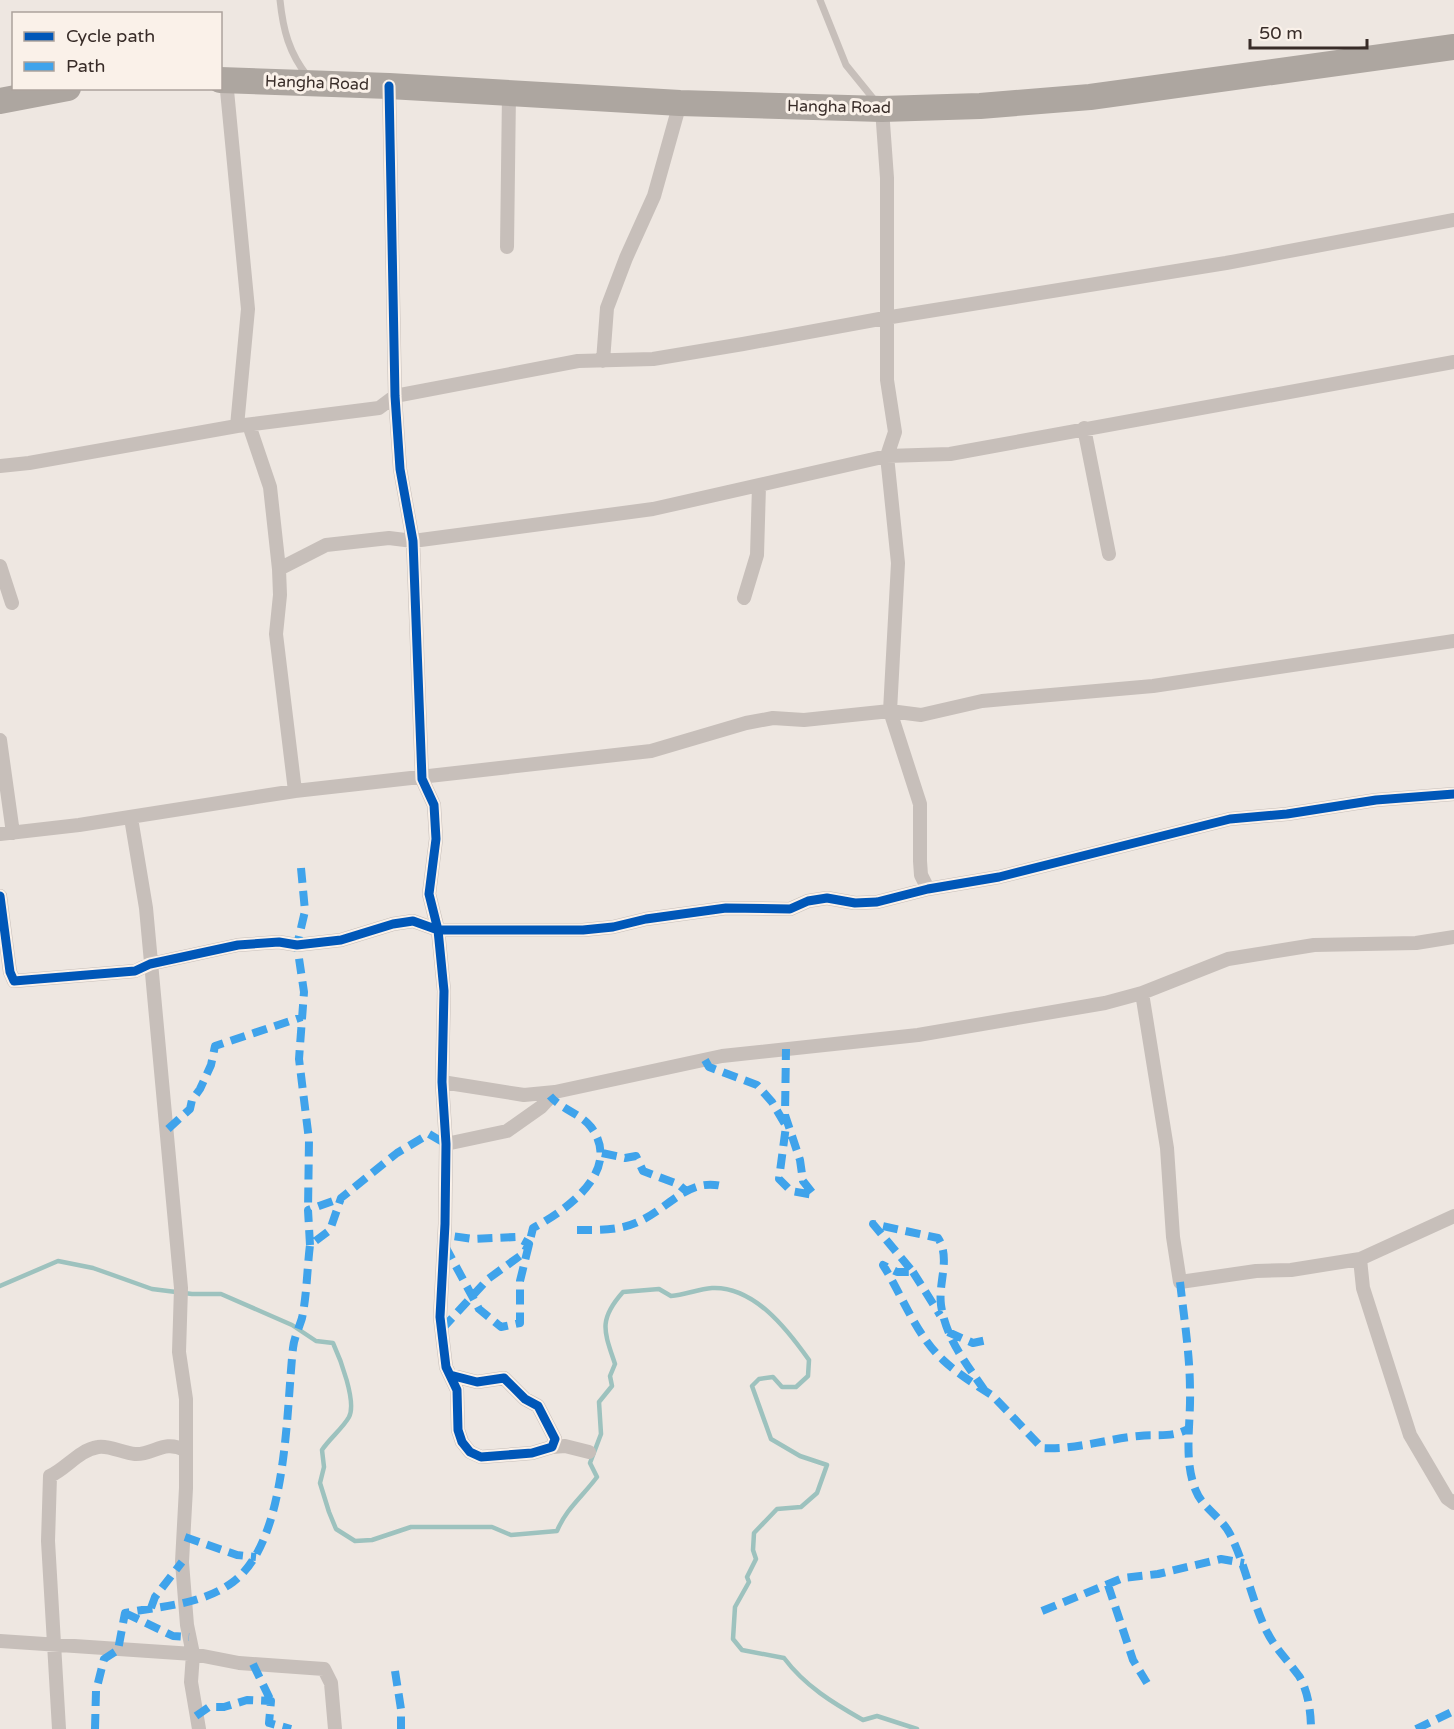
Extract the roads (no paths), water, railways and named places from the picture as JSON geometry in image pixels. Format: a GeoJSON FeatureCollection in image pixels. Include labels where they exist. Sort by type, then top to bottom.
{"type":"FeatureCollection","features":[{"type":"Feature","properties":{"kind":"highway","name":"Hangha Road"},"geometry":{"type":"LineString","coordinates":[[223,80],[389,86],[680,103],[882,109],[980,106],[1089,97],[1454,47]]}},
{"type":"Feature","properties":{"kind":"highway"},"geometry":{"type":"LineString","coordinates":[[0,101],[58,90]]}},
{"type":"Feature","properties":{"kind":"street"},"geometry":{"type":"LineString","coordinates":[[223,80],[248,309],[243,426],[270,487],[279,569],[280,595],[276,634],[295,791]]}},
{"type":"Feature","properties":{"kind":"street"},"geometry":{"type":"LineString","coordinates":[[389,86],[395,396],[400,470],[413,541],[422,779],[434,805],[436,839],[429,894],[438,930],[444,991],[442,1082],[446,1144],[446,1224],[440,1317],[446,1367],[458,1390],[458,1430],[462,1442],[470,1452],[481,1457],[532,1453],[565,1446],[589,1452]]}},
{"type":"Feature","properties":{"kind":"street"},"geometry":{"type":"LineString","coordinates":[[507,248],[510,93]]}},
{"type":"Feature","properties":{"kind":"street"},"geometry":{"type":"LineString","coordinates":[[603,361],[608,308],[626,258],[654,196],[680,103]]}},
{"type":"Feature","properties":{"kind":"street"},"geometry":{"type":"LineString","coordinates":[[882,109],[887,178],[885,318],[887,380],[895,432],[887,456],[898,563],[890,711],[920,804],[921,875],[928,889]]}},
{"type":"Feature","properties":{"kind":"street"},"geometry":{"type":"LineString","coordinates":[[0,465],[29,463],[243,426],[379,408],[395,396],[578,362],[653,359],[885,318],[1226,263],[1454,220]]}},
{"type":"Feature","properties":{"kind":"street"},"geometry":{"type":"LineString","coordinates":[[279,569],[326,545],[389,538],[413,541],[653,509],[887,456],[950,454],[1454,362]]}},
{"type":"Feature","properties":{"kind":"street"},"geometry":{"type":"LineString","coordinates":[[1084,428],[1109,555]]}},
{"type":"Feature","properties":{"kind":"street"},"geometry":{"type":"LineString","coordinates":[[744,598],[757,555],[759,486]]}},
{"type":"Feature","properties":{"kind":"street"},"geometry":{"type":"LineString","coordinates":[[0,566],[12,603]]}},
{"type":"Feature","properties":{"kind":"street"},"geometry":{"type":"LineString","coordinates":[[0,740],[6,833],[132,818],[295,791],[422,779],[651,751],[746,723],[772,718],[804,720],[890,711],[921,715],[982,701],[1153,686],[1454,641]]}},
{"type":"Feature","properties":{"kind":"street"},"geometry":{"type":"LineString","coordinates":[[0,896],[10,972],[14,981],[135,971],[150,964],[238,945],[279,942],[297,945],[341,940],[393,924],[413,921],[438,930],[534,931],[603,928],[726,908],[790,909],[808,901],[827,898],[855,903],[877,902],[928,889],[999,877],[1230,819],[1287,814],[1376,801],[1454,795]]}},
{"type":"Feature","properties":{"kind":"street"},"geometry":{"type":"LineString","coordinates":[[132,818],[146,908],[181,1288],[179,1352],[186,1399],[186,1488],[182,1562],[187,1625],[193,1654],[192,1682],[199,1729]]}},
{"type":"Feature","properties":{"kind":"street"},"geometry":{"type":"LineString","coordinates":[[442,1082],[524,1095],[555,1092],[722,1056],[930,1033],[1042,1015],[1142,993],[1228,959],[1314,945],[1416,943],[1454,937]]}},
{"type":"Feature","properties":{"kind":"street"},"geometry":{"type":"LineString","coordinates":[[1142,993],[1167,1148],[1173,1236],[1180,1282],[1256,1271],[1291,1270],[1360,1259],[1454,1216]]}},
{"type":"Feature","properties":{"kind":"street"},"geometry":{"type":"LineString","coordinates":[[446,1144],[507,1131],[541,1107],[555,1092]]}},
{"type":"Feature","properties":{"kind":"street"},"geometry":{"type":"LineString","coordinates":[[1360,1259],[1363,1288],[1410,1435],[1447,1498],[1454,1503]]}},
{"type":"Feature","properties":{"kind":"street"},"geometry":{"type":"LineString","coordinates":[[450,1375],[477,1382],[504,1378],[544,1414],[555,1440],[552,1447]]}},
{"type":"Feature","properties":{"kind":"street"},"geometry":{"type":"LineString","coordinates":[[59,1729],[48,1541],[50,1476],[65,1469],[75,1458],[98,1447],[137,1454],[160,1446],[176,1446],[185,1450]]}},
{"type":"Feature","properties":{"kind":"street"},"geometry":{"type":"LineString","coordinates":[[0,1641],[193,1654],[239,1663],[324,1669],[331,1683],[335,1729]]}},
{"type":"Feature","properties":{"kind":"lane"},"geometry":{"type":"LineString","coordinates":[[280,0],[284,35],[296,61],[313,83]]}},
{"type":"Feature","properties":{"kind":"lane"},"geometry":{"type":"LineString","coordinates":[[820,0],[846,64],[882,109]]}},
{"type":"Feature","properties":{"kind":"waterway"},"geometry":{"type":"LineString","coordinates":[[0,1286],[58,1261],[93,1268],[152,1289],[192,1294],[221,1294],[292,1325],[316,1341],[333,1343],[347,1380],[351,1410],[349,1417],[322,1450],[324,1467],[320,1483],[336,1529],[355,1541],[372,1540],[411,1527],[492,1527],[511,1535],[557,1531],[570,1510],[597,1477],[590,1463],[601,1434],[599,1402],[612,1386],[610,1376],[615,1364],[608,1343],[606,1326],[607,1318],[615,1302],[623,1292],[659,1289],[671,1296],[712,1288],[727,1289],[742,1294],[780,1323],[809,1360],[808,1376],[796,1387],[782,1387],[773,1377],[759,1379],[752,1386],[771,1439],[800,1456],[827,1465],[817,1493],[801,1507],[777,1509],[754,1533],[753,1550],[756,1559],[747,1577],[749,1582],[735,1607],[733,1639],[742,1650],[784,1658],[810,1685],[863,1720],[877,1716],[917,1729]]}}]}
